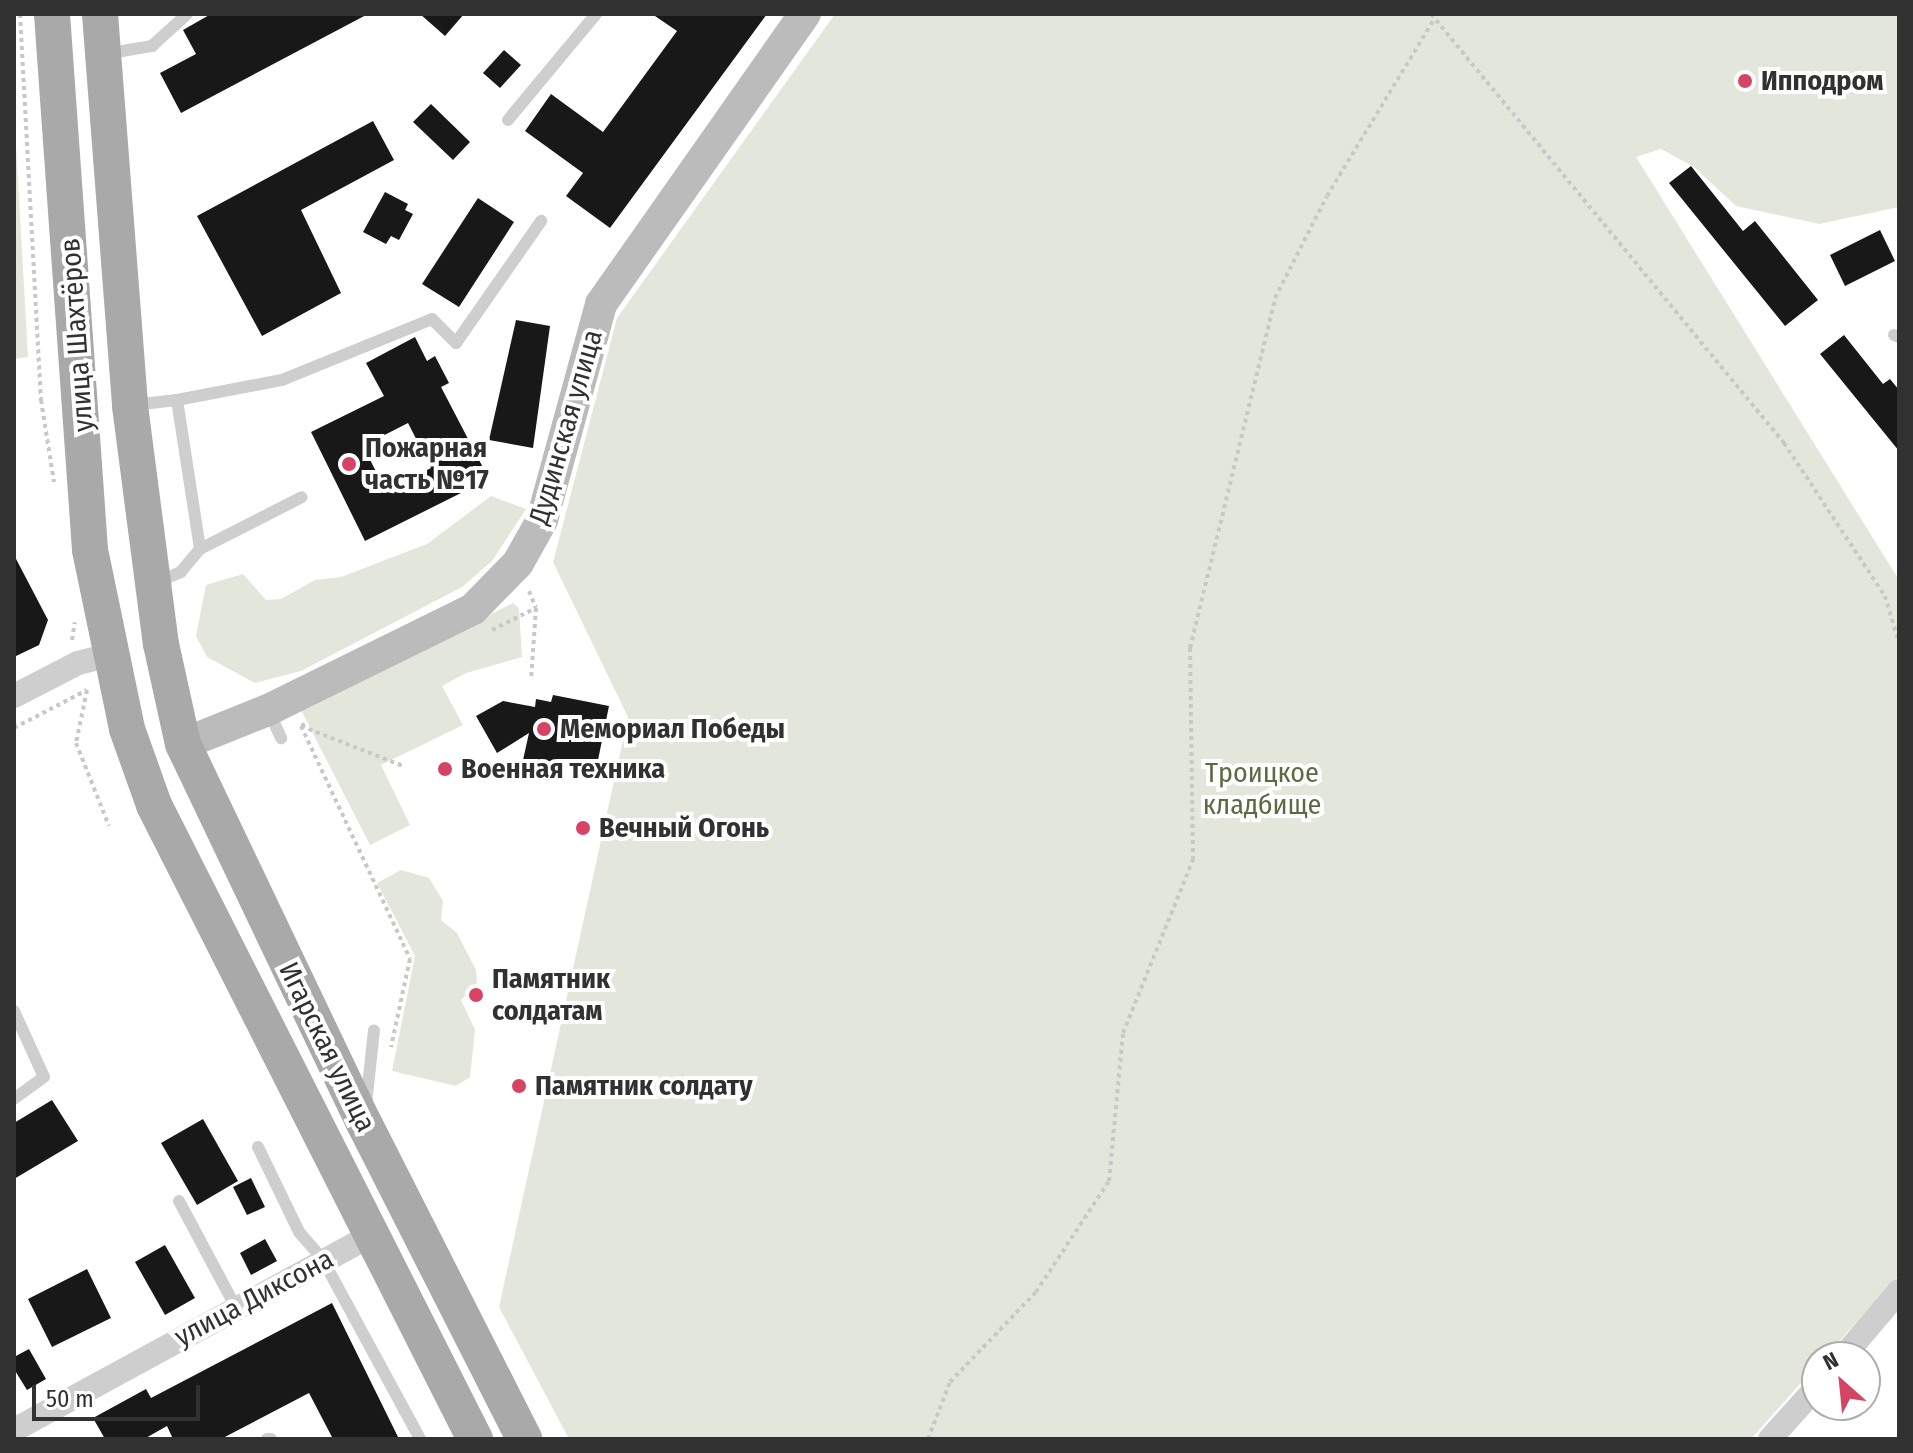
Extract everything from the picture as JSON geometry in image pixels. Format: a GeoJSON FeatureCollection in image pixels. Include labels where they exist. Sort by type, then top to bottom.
{"type":"FeatureCollection","features":[{"type":"Feature","properties":{"kind":"main road","name":"улица Шахтёров"},"geometry":{"type":"LineString","coordinates":[[52,14],[90,550],[110,655]]}},
{"type":"Feature","properties":{"kind":"main road","name":"улица Шахтёров"},"geometry":{"type":"LineString","coordinates":[[100,14],[130,406],[161,644]]}},
{"type":"Feature","properties":{"kind":"main road","name":"Игарская улица"},"geometry":{"type":"LineString","coordinates":[[161,644],[183,744],[364,1123],[524,1439]]}},
{"type":"Feature","properties":{"kind":"main road","name":"Игарская улица"},"geometry":{"type":"LineString","coordinates":[[110,655],[127,729],[154,805],[475,1439]]}},
{"type":"Feature","properties":{"kind":"street","name":"Дудинская улица"},"geometry":{"type":"LineString","coordinates":[[183,744],[275,724],[473,609],[518,563],[542,520],[601,304],[805,14]]}},
{"type":"Feature","properties":{"kind":"street"},"geometry":{"type":"LineString","coordinates":[[14,696],[78,663],[110,655]]}},
{"type":"Feature","properties":{"kind":"street","name":"улица Диксона"},"geometry":{"type":"LineString","coordinates":[[26,1431],[235,1306],[370,1236]]}},
{"type":"Feature","properties":{"kind":"street"},"geometry":{"type":"LineString","coordinates":[[1857,1341],[1899,1291]]}},
{"type":"Feature","properties":{"kind":"street"},"geometry":{"type":"LineString","coordinates":[[1770,1439],[1801,1405]]}},
{"type":"Feature","properties":{"kind":"lane"},"geometry":{"type":"LineString","coordinates":[[102,54],[152,46],[187,14]]}},
{"type":"Feature","properties":{"kind":"lane"},"geometry":{"type":"LineString","coordinates":[[508,120],[596,14]]}},
{"type":"Feature","properties":{"kind":"lane"},"geometry":{"type":"LineString","coordinates":[[130,406],[282,380],[432,319],[456,343],[541,221]]}},
{"type":"Feature","properties":{"kind":"lane"},"geometry":{"type":"LineString","coordinates":[[177,400],[200,549]]}},
{"type":"Feature","properties":{"kind":"lane"},"geometry":{"type":"LineString","coordinates":[[152,584],[181,572],[200,549],[302,497]]}},
{"type":"Feature","properties":{"kind":"lane"},"geometry":{"type":"LineString","coordinates":[[14,1011],[44,1077],[14,1099]]}},
{"type":"Feature","properties":{"kind":"lane"},"geometry":{"type":"LineString","coordinates":[[364,1123],[374,1030]]}},
{"type":"Feature","properties":{"kind":"lane"},"geometry":{"type":"LineString","coordinates":[[258,1147],[299,1232],[323,1260],[420,1439]]}},
{"type":"Feature","properties":{"kind":"lane"},"geometry":{"type":"LineString","coordinates":[[179,1201],[235,1306]]}},
{"type":"Feature","properties":{"kind":"path"},"geometry":{"type":"LineString","coordinates":[[20,14],[41,400],[56,491]]}},
{"type":"Feature","properties":{"kind":"path"},"geometry":{"type":"LineString","coordinates":[[928,1439],[950,1382],[1036,1292],[1109,1181],[1123,1033],[1193,860],[1190,648],[1275,298],[1327,196],[1433,16],[1784,443],[1885,596],[1899,643]]}},
{"type":"Feature","properties":{"kind":"path"},"geometry":{"type":"LineString","coordinates":[[518,563],[536,608],[531,679]]}},
{"type":"Feature","properties":{"kind":"path"},"geometry":{"type":"LineString","coordinates":[[481,636],[536,608]]}},
{"type":"Feature","properties":{"kind":"path"},"geometry":{"type":"LineString","coordinates":[[14,728],[87,690],[76,743],[109,826]]}},
{"type":"Feature","properties":{"kind":"path"},"geometry":{"type":"LineString","coordinates":[[301,726],[315,719]]}},
{"type":"Feature","properties":{"kind":"path"},"geometry":{"type":"LineString","coordinates":[[301,726],[403,766]]}},
{"type":"Feature","properties":{"kind":"path"},"geometry":{"type":"LineString","coordinates":[[301,726],[410,959],[389,1058]]}},
{"type":"Feature","properties":{"kind":"green space","name":"Троицкое кладбище"},"geometry":{"type":"Polygon","coordinates":[[[835,14],[1899,14],[1899,207],[1819,224],[1736,206],[1694,167],[1661,149],[1636,157],[1899,580],[1899,1275],[1839,1341],[1801,1341],[1801,1383],[1751,1439],[569,1439],[499,1307],[628,717],[553,562],[617,318],[835,14]]]}},
{"type":"Feature","properties":{"kind":"green space"},"geometry":{"type":"Polygon","coordinates":[[[14,109],[28,357],[14,359],[14,109]]]}},
{"type":"Feature","properties":{"kind":"green space"},"geometry":{"type":"Polygon","coordinates":[[[491,496],[526,509],[492,561],[462,587],[301,671],[255,683],[207,657],[196,636],[206,585],[243,574],[266,600],[281,599],[315,580],[341,577],[427,544],[491,496]]]}},
{"type":"Feature","properties":{"kind":"green space"},"geometry":{"type":"Polygon","coordinates":[[[513,603],[519,608],[522,657],[466,673],[442,686],[463,725],[381,765],[410,825],[370,845],[301,710],[513,603]]]}},
{"type":"Feature","properties":{"kind":"green space"},"geometry":{"type":"Polygon","coordinates":[[[401,870],[429,878],[443,901],[441,920],[457,933],[476,970],[477,983],[461,1000],[475,1030],[470,1077],[456,1086],[392,1071],[415,956],[377,883],[401,870]]]}},
{"type":"Feature","properties":{"kind":"building"},"geometry":{"type":"Polygon","coordinates":[[[211,14],[368,14],[181,113],[160,73],[196,54],[183,30],[211,14]]]}},
{"type":"Feature","properties":{"kind":"building"},"geometry":{"type":"Polygon","coordinates":[[[420,14],[464,14],[445,36],[420,14]]]}},
{"type":"Feature","properties":{"kind":"building"},"geometry":{"type":"Polygon","coordinates":[[[652,14],[767,14],[610,228],[566,196],[583,173],[525,131],[551,94],[603,132],[677,31],[652,14]]]}},
{"type":"Feature","properties":{"kind":"building"},"geometry":{"type":"Polygon","coordinates":[[[504,50],[521,65],[500,88],[483,73],[504,50]]]}},
{"type":"Feature","properties":{"kind":"building"},"geometry":{"type":"Polygon","coordinates":[[[431,104],[470,142],[453,160],[413,122],[431,104]]]}},
{"type":"Feature","properties":{"kind":"building"},"geometry":{"type":"Polygon","coordinates":[[[373,121],[394,160],[301,210],[341,293],[262,336],[197,216],[373,121]]]}},
{"type":"Feature","properties":{"kind":"building"},"geometry":{"type":"Polygon","coordinates":[[[1691,166],[1743,231],[1755,221],[1818,300],[1785,326],[1669,183],[1691,166]]]}},
{"type":"Feature","properties":{"kind":"building"},"geometry":{"type":"Polygon","coordinates":[[[385,192],[408,204],[405,210],[413,214],[399,240],[391,236],[386,244],[363,232],[385,192]]]}},
{"type":"Feature","properties":{"kind":"building"},"geometry":{"type":"Polygon","coordinates":[[[478,198],[514,222],[459,307],[422,284],[478,198]]]}},
{"type":"Feature","properties":{"kind":"building"},"geometry":{"type":"Polygon","coordinates":[[[1880,230],[1895,261],[1845,286],[1830,255],[1880,230]]]}},
{"type":"Feature","properties":{"kind":"building"},"geometry":{"type":"Polygon","coordinates":[[[516,320],[550,326],[533,448],[489,440],[516,320]]]}},
{"type":"Feature","properties":{"kind":"building"},"geometry":{"type":"Polygon","coordinates":[[[1844,335],[1883,384],[1890,379],[1899,390],[1899,451],[1820,354],[1844,335]]]}},
{"type":"Feature","properties":{"kind":"building"},"geometry":{"type":"Polygon","coordinates":[[[415,337],[427,361],[435,356],[449,383],[441,387],[489,479],[365,541],[311,432],[384,396],[366,363],[415,337]],[[408,423],[363,446],[386,491],[431,468],[408,423]]]}},
{"type":"Feature","properties":{"kind":"building"},"geometry":{"type":"Polygon","coordinates":[[[14,555],[48,620],[39,645],[14,657],[14,555]]]}},
{"type":"Feature","properties":{"kind":"building","name":"Мемориал Победы"},"geometry":{"type":"Polygon","coordinates":[[[553,695],[609,706],[597,765],[574,761],[572,770],[523,760],[529,733],[497,753],[476,716],[503,701],[535,707],[536,699],[551,702],[553,695]]]}},
{"type":"Feature","properties":{"kind":"building"},"geometry":{"type":"Polygon","coordinates":[[[52,1100],[78,1141],[14,1179],[14,1123],[52,1100]]]}},
{"type":"Feature","properties":{"kind":"building"},"geometry":{"type":"Polygon","coordinates":[[[203,1119],[238,1181],[197,1205],[161,1143],[203,1119]]]}},
{"type":"Feature","properties":{"kind":"building"},"geometry":{"type":"Polygon","coordinates":[[[251,1178],[265,1207],[247,1215],[233,1187],[251,1178]]]}},
{"type":"Feature","properties":{"kind":"building"},"geometry":{"type":"Polygon","coordinates":[[[265,1239],[277,1261],[251,1275],[240,1253],[265,1239]]]}},
{"type":"Feature","properties":{"kind":"building"},"geometry":{"type":"Polygon","coordinates":[[[165,1245],[195,1298],[165,1315],[135,1262],[165,1245]]]}},
{"type":"Feature","properties":{"kind":"building"},"geometry":{"type":"Polygon","coordinates":[[[87,1269],[111,1318],[52,1347],[28,1299],[87,1269]]]}},
{"type":"Feature","properties":{"kind":"building"},"geometry":{"type":"Polygon","coordinates":[[[332,1303],[399,1439],[333,1439],[309,1393],[221,1439],[173,1439],[167,1426],[144,1439],[105,1439],[93,1418],[146,1389],[151,1398],[332,1303]]]}},
{"type":"Feature","properties":{"kind":"building"},"geometry":{"type":"Polygon","coordinates":[[[29,1349],[46,1379],[27,1390],[14,1369],[14,1357],[29,1349]]]}},
{"type":"Feature","properties":{"kind":"place","name":"Ипподром"},"geometry":{"type":"Point","coordinates":[1745,81]}},
{"type":"Feature","properties":{"kind":"place","name":"Пожарная часть №17"},"geometry":{"type":"Point","coordinates":[349,464]}},
{"type":"Feature","properties":{"kind":"place","name":"Мемориал Победы"},"geometry":{"type":"Point","coordinates":[544,729]}},
{"type":"Feature","properties":{"kind":"place","name":"Военная техника"},"geometry":{"type":"Point","coordinates":[445,769]}},
{"type":"Feature","properties":{"kind":"place","name":"Вечный Огонь"},"geometry":{"type":"Point","coordinates":[583,828]}},
{"type":"Feature","properties":{"kind":"place","name":"Памятник солдатам"},"geometry":{"type":"Point","coordinates":[476,995]}},
{"type":"Feature","properties":{"kind":"place","name":"Памятник солдату"},"geometry":{"type":"Point","coordinates":[519,1086]}}]}
